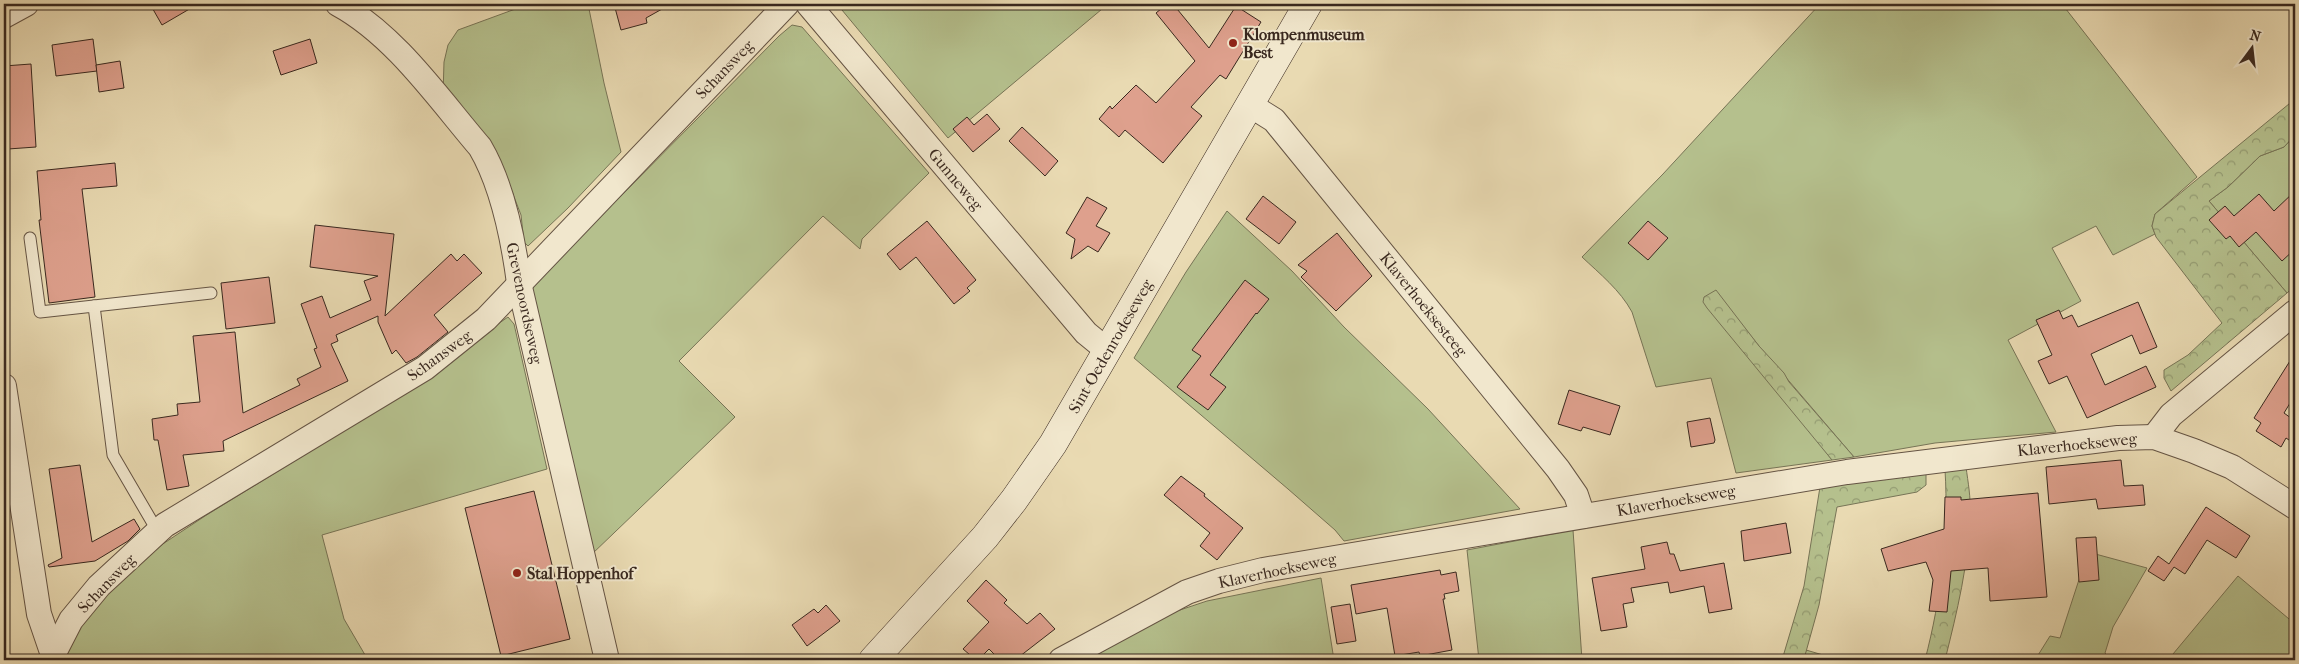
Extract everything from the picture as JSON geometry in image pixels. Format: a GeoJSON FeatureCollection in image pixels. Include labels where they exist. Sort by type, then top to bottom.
{"type":"FeatureCollection","features":[{"type":"Feature","properties":{"kind":"street"},"geometry":{"type":"LineString","coordinates":[[4,16],[26,4]]}},
{"type":"Feature","properties":{"kind":"street","name":"Grevenoordseweg"},"geometry":{"type":"LineString","coordinates":[[338,4],[359,15],[388,40],[480,147],[488,160],[513,240],[519,283],[607,660]]}},
{"type":"Feature","properties":{"kind":"street","name":"Schansweg"},"geometry":{"type":"LineString","coordinates":[[53,658],[70,620],[99,586],[165,526],[425,368],[486,319],[787,4]]}},
{"type":"Feature","properties":{"kind":"street","name":"Gunneweg"},"geometry":{"type":"LineString","coordinates":[[808,4],[1086,333],[1108,351]]}},
{"type":"Feature","properties":{"kind":"street","name":"Sint-Oedenrodeseweg"},"geometry":{"type":"LineString","coordinates":[[873,660],[985,537],[1014,500],[1053,444],[1308,4]]}},
{"type":"Feature","properties":{"kind":"street","name":"Klaverhoeksesteeg"},"geometry":{"type":"LineString","coordinates":[[1250,105],[1274,120],[1558,469],[1576,495],[1582,516]]}},
{"type":"Feature","properties":{"kind":"street"},"geometry":{"type":"LineString","coordinates":[[2154,437],[2171,415],[2295,312]]}},
{"type":"Feature","properties":{"kind":"street"},"geometry":{"type":"LineString","coordinates":[[4,386],[39,614],[53,658]]}},
{"type":"Feature","properties":{"kind":"street","name":"Klaverhoekseweg"},"geometry":{"type":"LineString","coordinates":[[1062,660],[1187,592],[1219,581],[1263,570],[1847,472],[2118,438],[2154,437],[2194,451],[2232,467],[2295,507]]}},
{"type":"Feature","properties":{"kind":"lane"},"geometry":{"type":"LineString","coordinates":[[30,238],[40,312],[211,293]]}},
{"type":"Feature","properties":{"kind":"lane"},"geometry":{"type":"LineString","coordinates":[[94,306],[113,455],[158,532]]}},
{"type":"Feature","properties":{"kind":"green space"},"geometry":{"type":"Polygon","coordinates":[[[529,4],[588,4],[604,83],[621,152],[568,208],[528,246],[524,242],[521,215],[506,176],[443,95],[444,62],[448,45],[458,30],[529,4]]]}},
{"type":"Feature","properties":{"kind":"green space"},"geometry":{"type":"Polygon","coordinates":[[[837,4],[1108,4],[948,138],[837,4]]]}},
{"type":"Feature","properties":{"kind":"green space"},"geometry":{"type":"Polygon","coordinates":[[[1820,4],[2062,4],[2197,177],[2155,214],[2152,226],[2155,234],[2113,255],[2096,226],[2052,248],[2081,301],[2008,340],[2056,432],[1935,443],[1854,457],[1759,346],[1715,291],[1806,426],[1832,460],[1736,473],[1711,378],[1656,387],[1632,312],[1616,289],[1582,257],[1663,174],[1820,4]]]}},
{"type":"Feature","properties":{"kind":"green space"},"geometry":{"type":"Polygon","coordinates":[[[792,25],[802,27],[929,173],[862,239],[860,249],[823,216],[679,361],[735,417],[591,555],[531,287],[792,25]]]}},
{"type":"Feature","properties":{"kind":"green space"},"geometry":{"type":"Polygon","coordinates":[[[2295,99],[2295,135],[2284,147],[2260,156],[2228,187],[2209,201],[2287,293],[2171,391],[2164,378],[2164,370],[2188,355],[2222,323],[2156,237],[2152,226],[2155,214],[2295,99]]]}},
{"type":"Feature","properties":{"kind":"green space"},"geometry":{"type":"Polygon","coordinates":[[[2295,135],[2295,286],[2287,293],[2209,201],[2228,187],[2260,156],[2284,147],[2295,135]]]}},
{"type":"Feature","properties":{"kind":"green space"},"geometry":{"type":"Polygon","coordinates":[[[1227,211],[1292,271],[1344,327],[1428,409],[1520,509],[1344,541],[1335,530],[1288,489],[1134,358],[1186,272],[1227,211]]]}},
{"type":"Feature","properties":{"kind":"green space"},"geometry":{"type":"Polygon","coordinates":[[[1716,290],[1759,346],[1854,457],[1832,460],[1707,308],[1703,302],[1704,297],[1716,290]]]}},
{"type":"Feature","properties":{"kind":"green space"},"geometry":{"type":"Polygon","coordinates":[[[508,317],[514,324],[547,469],[322,535],[344,619],[368,660],[64,660],[88,608],[125,569],[205,516],[340,433],[508,317]]]}},
{"type":"Feature","properties":{"kind":"green space"},"geometry":{"type":"Polygon","coordinates":[[[1966,467],[1970,502],[1969,532],[1958,606],[1945,660],[1925,660],[1939,590],[1945,542],[1945,470],[1966,467]]]}},
{"type":"Feature","properties":{"kind":"green space"},"geometry":{"type":"Polygon","coordinates":[[[1926,473],[1926,485],[1917,492],[1837,507],[1819,605],[1804,659],[1782,660],[1804,586],[1820,487],[1926,473]]]}},
{"type":"Feature","properties":{"kind":"green space"},"geometry":{"type":"Polygon","coordinates":[[[1573,530],[1582,660],[1479,660],[1467,550],[1573,530]]]}},
{"type":"Feature","properties":{"kind":"green space"},"geometry":{"type":"Polygon","coordinates":[[[2088,552],[2147,568],[2113,627],[2105,653],[2111,660],[2035,660],[2050,636],[2060,638],[2088,552]]]}},
{"type":"Feature","properties":{"kind":"green space"},"geometry":{"type":"Polygon","coordinates":[[[2238,576],[2295,624],[2295,660],[2168,660],[2238,576]]]}},
{"type":"Feature","properties":{"kind":"green space"},"geometry":{"type":"Polygon","coordinates":[[[1321,578],[1334,660],[1087,660],[1168,614],[1207,601],[1321,578]]]}},
{"type":"Feature","properties":{"kind":"green space"},"geometry":{"type":"Polygon","coordinates":[[[1806,650],[1840,660],[1804,660],[1806,650]]]}},
{"type":"Feature","properties":{"kind":"building"},"geometry":{"type":"Polygon","coordinates":[[[150,4],[198,4],[162,25],[150,4]]]}},
{"type":"Feature","properties":{"kind":"building"},"geometry":{"type":"Polygon","coordinates":[[[614,4],[671,4],[646,18],[647,23],[621,30],[614,4]]]}},
{"type":"Feature","properties":{"kind":"building"},"geometry":{"type":"Polygon","coordinates":[[[1167,4],[1173,4],[1209,48],[1236,6],[1261,22],[1226,79],[1220,75],[1191,107],[1202,116],[1163,163],[1125,130],[1119,137],[1099,119],[1110,106],[1112,109],[1136,85],[1156,103],[1195,61],[1156,13],[1167,4]]]}},
{"type":"Feature","properties":{"kind":"building"},"geometry":{"type":"Polygon","coordinates":[[[93,39],[97,71],[56,76],[52,45],[93,39]]]}},
{"type":"Feature","properties":{"kind":"building"},"geometry":{"type":"Polygon","coordinates":[[[310,39],[317,63],[281,75],[273,51],[310,39]]]}},
{"type":"Feature","properties":{"kind":"building"},"geometry":{"type":"Polygon","coordinates":[[[120,61],[124,88],[99,92],[96,65],[120,61]]]}},
{"type":"Feature","properties":{"kind":"building"},"geometry":{"type":"Polygon","coordinates":[[[31,64],[36,147],[8,149],[4,66],[31,64]]]}},
{"type":"Feature","properties":{"kind":"building"},"geometry":{"type":"Polygon","coordinates":[[[987,114],[1000,129],[973,152],[953,129],[967,117],[974,125],[987,114]]]}},
{"type":"Feature","properties":{"kind":"building"},"geometry":{"type":"Polygon","coordinates":[[[1022,127],[1058,161],[1045,176],[1009,141],[1022,127]]]}},
{"type":"Feature","properties":{"kind":"building"},"geometry":{"type":"Polygon","coordinates":[[[115,163],[117,186],[82,189],[95,297],[49,303],[39,220],[41,220],[37,171],[115,163]]]}},
{"type":"Feature","properties":{"kind":"building"},"geometry":{"type":"Polygon","coordinates":[[[2295,191],[2295,249],[2282,261],[2256,232],[2239,247],[2230,236],[2226,239],[2209,220],[2225,206],[2234,216],[2259,194],[2274,211],[2295,191]]]}},
{"type":"Feature","properties":{"kind":"building"},"geometry":{"type":"Polygon","coordinates":[[[1263,196],[1296,222],[1279,244],[1246,219],[1263,196]]]}},
{"type":"Feature","properties":{"kind":"building"},"geometry":{"type":"Polygon","coordinates":[[[1087,197],[1107,208],[1096,226],[1110,233],[1098,252],[1088,246],[1071,259],[1075,239],[1066,233],[1087,197]]]}},
{"type":"Feature","properties":{"kind":"building"},"geometry":{"type":"Polygon","coordinates":[[[927,221],[976,280],[967,288],[970,291],[954,304],[916,257],[900,270],[887,254],[927,221]]]}},
{"type":"Feature","properties":{"kind":"building"},"geometry":{"type":"Polygon","coordinates":[[[1648,221],[1668,238],[1648,260],[1628,243],[1648,221]]]}},
{"type":"Feature","properties":{"kind":"building"},"geometry":{"type":"Polygon","coordinates":[[[315,225],[394,234],[385,316],[451,254],[457,261],[464,254],[482,273],[434,315],[448,332],[417,357],[406,363],[396,350],[392,354],[378,322],[378,316],[336,335],[338,341],[331,344],[348,381],[223,441],[224,451],[183,455],[189,486],[167,490],[158,440],[154,440],[152,419],[178,415],[177,404],[200,402],[193,336],[235,332],[243,413],[300,385],[297,379],[321,367],[314,349],[317,348],[301,304],[322,296],[330,318],[371,300],[364,281],[378,276],[310,267],[315,225]]]}},
{"type":"Feature","properties":{"kind":"building"},"geometry":{"type":"Polygon","coordinates":[[[1337,233],[1372,276],[1336,311],[1301,277],[1307,271],[1298,265],[1337,233]]]}},
{"type":"Feature","properties":{"kind":"building"},"geometry":{"type":"Polygon","coordinates":[[[269,277],[275,323],[226,329],[221,283],[269,277]]]}},
{"type":"Feature","properties":{"kind":"building"},"geometry":{"type":"Polygon","coordinates":[[[1245,280],[1269,299],[1256,313],[1210,375],[1226,387],[1208,410],[1177,387],[1201,356],[1192,350],[1245,280]]]}},
{"type":"Feature","properties":{"kind":"building"},"geometry":{"type":"Polygon","coordinates":[[[2138,302],[2157,347],[2140,354],[2132,335],[2091,354],[2105,385],[2146,366],[2156,387],[2087,418],[2067,376],[2049,384],[2038,361],[2052,355],[2036,320],[2059,310],[2063,319],[2072,315],[2078,327],[2138,302]]]}},
{"type":"Feature","properties":{"kind":"building"},"geometry":{"type":"Polygon","coordinates":[[[2295,353],[2295,395],[2284,413],[2295,421],[2295,430],[2289,440],[2286,438],[2281,447],[2256,431],[2261,423],[2254,418],[2295,353]]]}},
{"type":"Feature","properties":{"kind":"building"},"geometry":{"type":"Polygon","coordinates":[[[1569,390],[1620,406],[1610,435],[1583,427],[1581,431],[1558,424],[1569,390]]]}},
{"type":"Feature","properties":{"kind":"building"},"geometry":{"type":"Polygon","coordinates":[[[1710,418],[1714,443],[1691,447],[1687,422],[1710,418]]]}},
{"type":"Feature","properties":{"kind":"building"},"geometry":{"type":"Polygon","coordinates":[[[2121,460],[2124,486],[2143,485],[2145,505],[2098,509],[2096,499],[2049,504],[2046,467],[2121,460]]]}},
{"type":"Feature","properties":{"kind":"building"},"geometry":{"type":"Polygon","coordinates":[[[80,465],[92,542],[134,519],[140,529],[128,541],[95,561],[49,567],[48,565],[62,558],[49,469],[80,465]]]}},
{"type":"Feature","properties":{"kind":"building"},"geometry":{"type":"Polygon","coordinates":[[[1181,476],[1205,494],[1204,496],[1243,528],[1217,560],[1200,546],[1210,533],[1164,495],[1181,476]]]}},
{"type":"Feature","properties":{"kind":"building","name":"Stal Hoppenhof"},"geometry":{"type":"Polygon","coordinates":[[[534,491],[570,639],[501,656],[465,508],[534,491]]]}},
{"type":"Feature","properties":{"kind":"building"},"geometry":{"type":"Polygon","coordinates":[[[2038,493],[2047,597],[1990,601],[1988,568],[1951,571],[1947,612],[1929,611],[1933,580],[1926,562],[1888,571],[1881,549],[1944,529],[1945,497],[1961,497],[1961,500],[2038,493]]]}},
{"type":"Feature","properties":{"kind":"building"},"geometry":{"type":"Polygon","coordinates":[[[2206,507],[2250,536],[2236,558],[2207,540],[2185,574],[2174,567],[2164,581],[2148,571],[2158,556],[2169,564],[2206,507]]]}},
{"type":"Feature","properties":{"kind":"building"},"geometry":{"type":"Polygon","coordinates":[[[1786,523],[1791,553],[1744,561],[1741,531],[1786,523]]]}},
{"type":"Feature","properties":{"kind":"building"},"geometry":{"type":"Polygon","coordinates":[[[2096,537],[2099,580],[2079,582],[2076,538],[2096,537]]]}},
{"type":"Feature","properties":{"kind":"building"},"geometry":{"type":"Polygon","coordinates":[[[1667,542],[1670,554],[1674,554],[1680,571],[1724,563],[1732,609],[1709,613],[1704,586],[1670,593],[1668,582],[1631,588],[1634,602],[1623,604],[1627,627],[1601,631],[1592,578],[1645,569],[1641,547],[1667,542]]]}},
{"type":"Feature","properties":{"kind":"building"},"geometry":{"type":"Polygon","coordinates":[[[1440,570],[1441,575],[1456,572],[1459,591],[1444,594],[1445,599],[1443,599],[1452,650],[1420,656],[1419,652],[1395,656],[1387,608],[1356,614],[1351,585],[1440,570]]]}},
{"type":"Feature","properties":{"kind":"building"},"geometry":{"type":"Polygon","coordinates":[[[986,580],[1007,600],[1004,603],[1027,624],[1040,613],[1055,629],[1015,660],[1000,660],[989,649],[976,660],[963,649],[989,622],[967,601],[986,580]]]}},
{"type":"Feature","properties":{"kind":"building"},"geometry":{"type":"Polygon","coordinates":[[[1350,604],[1356,641],[1337,644],[1331,607],[1350,604]]]}},
{"type":"Feature","properties":{"kind":"building"},"geometry":{"type":"Polygon","coordinates":[[[826,605],[840,621],[807,646],[792,625],[814,609],[818,613],[826,605]]]}},
{"type":"Feature","properties":{"kind":"place","name":"Klompenmuseum Best"},"geometry":{"type":"Point","coordinates":[1233,43]}},
{"type":"Feature","properties":{"kind":"place","name":"Stal Hoppenhof"},"geometry":{"type":"Point","coordinates":[517,573]}}]}
